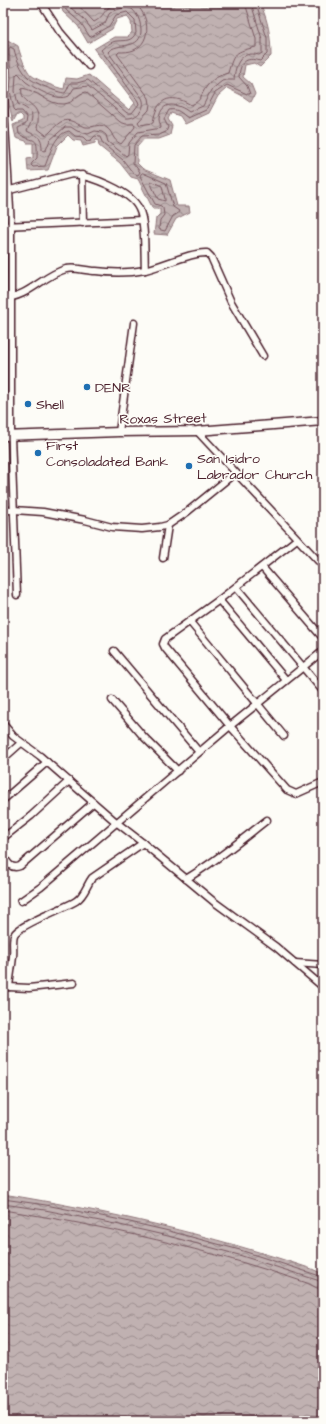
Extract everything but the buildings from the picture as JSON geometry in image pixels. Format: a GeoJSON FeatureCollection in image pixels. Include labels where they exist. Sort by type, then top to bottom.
{"type":"FeatureCollection","features":[{"type":"Feature","properties":{"kind":"main road","name":"Roxas Street"},"geometry":{"type":"LineString","coordinates":[[7,436],[119,432],[197,432],[323,421]]}},
{"type":"Feature","properties":{"kind":"street"},"geometry":{"type":"LineString","coordinates":[[41,3],[60,32],[89,66]]}},
{"type":"Feature","properties":{"kind":"street"},"geometry":{"type":"LineString","coordinates":[[3,88],[4,128],[10,190],[11,226],[7,436],[14,510],[16,595]]}},
{"type":"Feature","properties":{"kind":"street"},"geometry":{"type":"LineString","coordinates":[[10,190],[72,174],[82,175],[111,186],[125,195],[140,209],[145,270]]}},
{"type":"Feature","properties":{"kind":"street"},"geometry":{"type":"LineString","coordinates":[[82,175],[83,223]]}},
{"type":"Feature","properties":{"kind":"street"},"geometry":{"type":"LineString","coordinates":[[3,226],[142,220]]}},
{"type":"Feature","properties":{"kind":"street"},"geometry":{"type":"LineString","coordinates":[[3,298],[10,298],[22,294],[39,282],[67,269],[75,268],[102,272],[132,272],[145,270],[197,254],[207,253],[211,257],[231,302],[263,356]]}},
{"type":"Feature","properties":{"kind":"street"},"geometry":{"type":"LineString","coordinates":[[119,432],[134,323]]}},
{"type":"Feature","properties":{"kind":"street"},"geometry":{"type":"LineString","coordinates":[[197,432],[323,566]]}},
{"type":"Feature","properties":{"kind":"street"},"geometry":{"type":"LineString","coordinates":[[3,510],[43,512],[123,528],[142,529],[168,525],[187,512],[235,473]]}},
{"type":"Feature","properties":{"kind":"street"},"geometry":{"type":"LineString","coordinates":[[163,558],[168,525]]}},
{"type":"Feature","properties":{"kind":"street"},"geometry":{"type":"LineString","coordinates":[[297,539],[190,622],[165,639],[164,646],[230,726],[287,790],[296,794],[323,782]]}},
{"type":"Feature","properties":{"kind":"street"},"geometry":{"type":"LineString","coordinates":[[262,567],[323,638]]}},
{"type":"Feature","properties":{"kind":"street"},"geometry":{"type":"LineString","coordinates":[[236,587],[323,690]]}},
{"type":"Feature","properties":{"kind":"street"},"geometry":{"type":"LineString","coordinates":[[219,600],[286,680]]}},
{"type":"Feature","properties":{"kind":"street"},"geometry":{"type":"LineString","coordinates":[[190,622],[284,736]]}},
{"type":"Feature","properties":{"kind":"street"},"geometry":{"type":"LineString","coordinates":[[114,651],[199,752]]}},
{"type":"Feature","properties":{"kind":"street"},"geometry":{"type":"LineString","coordinates":[[21,901],[59,873],[116,822],[129,813],[199,752],[323,651]]}},
{"type":"Feature","properties":{"kind":"street"},"geometry":{"type":"LineString","coordinates":[[112,700],[143,736],[178,771]]}},
{"type":"Feature","properties":{"kind":"street"},"geometry":{"type":"LineString","coordinates":[[3,724],[21,743],[47,762],[116,822],[186,879],[295,963],[323,988]]}},
{"type":"Feature","properties":{"kind":"street"},"geometry":{"type":"LineString","coordinates":[[3,759],[21,743]]}},
{"type":"Feature","properties":{"kind":"street"},"geometry":{"type":"LineString","coordinates":[[3,800],[47,762]]}},
{"type":"Feature","properties":{"kind":"street"},"geometry":{"type":"LineString","coordinates":[[3,838],[31,816],[69,781]]}},
{"type":"Feature","properties":{"kind":"street"},"geometry":{"type":"LineString","coordinates":[[3,855],[12,867],[15,868],[20,866],[93,803]]}},
{"type":"Feature","properties":{"kind":"street"},"geometry":{"type":"LineString","coordinates":[[186,879],[224,855],[266,820]]}},
{"type":"Feature","properties":{"kind":"street"},"geometry":{"type":"LineString","coordinates":[[74,983],[29,988],[6,987],[15,933],[28,924],[78,900],[85,892],[88,883],[92,878],[143,843]]}},
{"type":"Feature","properties":{"kind":"street"},"geometry":{"type":"LineString","coordinates":[[295,963],[323,965]]}},
{"type":"Feature","properties":{"kind":"green space"},"geometry":{"type":"Polygon","coordinates":[[[9,230],[5,293],[3,293],[3,231],[9,230]]]}},
{"type":"Feature","properties":{"kind":"water"},"geometry":{"type":"Polygon","coordinates":[[[60,3],[260,3],[268,29],[271,56],[260,67],[254,63],[245,65],[243,77],[251,84],[255,94],[251,102],[227,88],[218,96],[209,113],[185,124],[180,116],[171,113],[168,119],[172,126],[170,135],[159,139],[144,139],[137,147],[137,163],[143,169],[170,180],[177,206],[189,206],[190,212],[176,219],[167,235],[154,234],[156,218],[160,214],[160,209],[153,209],[138,179],[131,177],[120,163],[99,146],[98,140],[96,140],[95,143],[83,146],[81,141],[73,140],[68,135],[57,146],[48,170],[28,171],[27,159],[33,158],[33,143],[27,143],[26,141],[16,138],[13,125],[23,121],[23,117],[20,114],[16,116],[13,122],[6,91],[6,39],[18,46],[21,57],[27,69],[31,75],[38,79],[64,89],[66,78],[77,79],[89,75],[129,110],[135,103],[94,49],[114,37],[128,37],[132,32],[131,22],[127,16],[117,19],[112,29],[88,43],[78,26],[63,12],[60,3]]]}},
{"type":"Feature","properties":{"kind":"water"},"geometry":{"type":"Polygon","coordinates":[[[3,1194],[81,1208],[159,1225],[236,1245],[312,1269],[323,1274],[323,1421],[3,1421],[3,1194]]]}},
{"type":"Feature","properties":{"kind":"place","name":"DENR"},"geometry":{"type":"Point","coordinates":[87,387]}},
{"type":"Feature","properties":{"kind":"place","name":"Shell"},"geometry":{"type":"Point","coordinates":[28,404]}},
{"type":"Feature","properties":{"kind":"place","name":"First Consoladated Bank"},"geometry":{"type":"Point","coordinates":[38,453]}},
{"type":"Feature","properties":{"kind":"place","name":"San Isidro Labrador Church"},"geometry":{"type":"Point","coordinates":[189,466]}}]}
